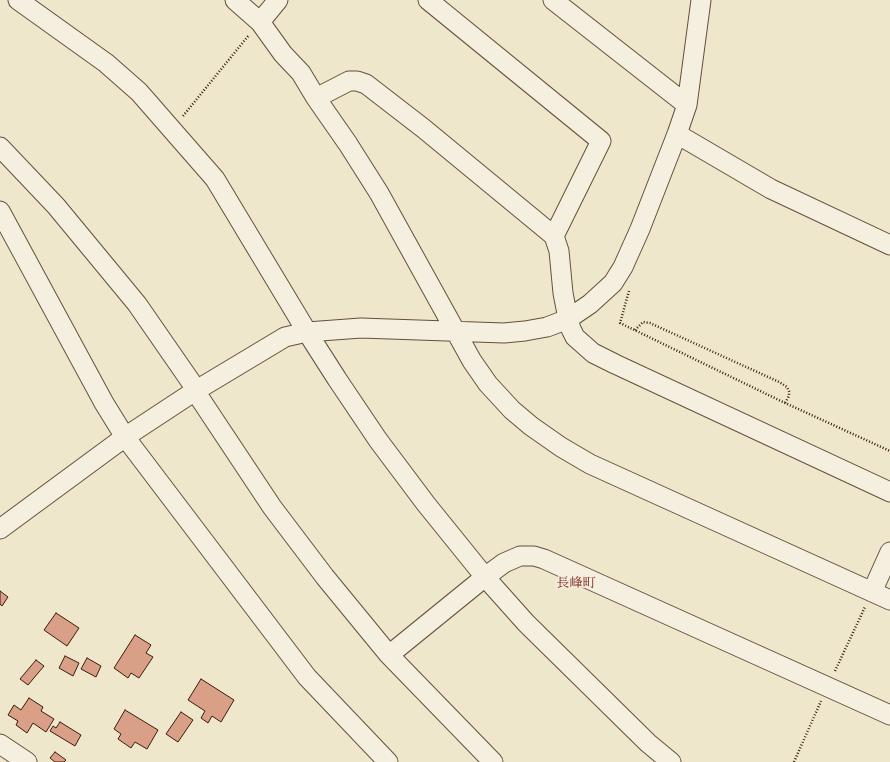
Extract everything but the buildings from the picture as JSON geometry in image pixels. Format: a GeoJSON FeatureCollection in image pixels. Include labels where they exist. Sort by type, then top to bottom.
{"type":"FeatureCollection","features":[{"type":"Feature","properties":{"kind":"street"},"geometry":{"type":"LineString","coordinates":[[18,0],[106,63],[139,92],[215,179],[307,332],[378,440],[426,504],[485,577],[537,633],[648,743],[671,762]]}},
{"type":"Feature","properties":{"kind":"street"},"geometry":{"type":"LineString","coordinates":[[235,0],[260,22],[283,54],[301,73],[379,193],[472,360],[488,384],[512,410],[531,426],[561,447],[590,464],[890,600]]}},
{"type":"Feature","properties":{"kind":"street"},"geometry":{"type":"LineString","coordinates":[[260,22],[278,0]]}},
{"type":"Feature","properties":{"kind":"street"},"geometry":{"type":"LineString","coordinates":[[428,0],[601,141],[554,236]]}},
{"type":"Feature","properties":{"kind":"street"},"geometry":{"type":"LineString","coordinates":[[553,0],[687,105]]}},
{"type":"Feature","properties":{"kind":"street"},"geometry":{"type":"LineString","coordinates":[[0,529],[64,484],[125,437],[195,391],[284,337],[307,332],[361,328],[504,333],[525,331],[547,327],[568,319],[590,304],[613,283],[623,267],[640,229],[677,134],[687,105],[701,0]]}},
{"type":"Feature","properties":{"kind":"street"},"geometry":{"type":"LineString","coordinates":[[316,98],[349,81],[366,84],[554,236],[559,251],[563,293],[571,330],[575,337],[593,353],[890,492]]}},
{"type":"Feature","properties":{"kind":"street"},"geometry":{"type":"LineString","coordinates":[[677,134],[771,189],[890,245]]}},
{"type":"Feature","properties":{"kind":"street"},"geometry":{"type":"LineString","coordinates":[[0,147],[56,206],[137,304],[191,382],[195,391],[272,507],[325,577],[389,655],[493,762]]}},
{"type":"Feature","properties":{"kind":"street"},"geometry":{"type":"LineString","coordinates":[[0,211],[104,403],[125,437],[307,677],[388,762]]}},
{"type":"Feature","properties":{"kind":"street"},"geometry":{"type":"LineString","coordinates":[[872,592],[890,552]]}},
{"type":"Feature","properties":{"kind":"street"},"geometry":{"type":"LineString","coordinates":[[389,655],[504,563],[520,556],[534,556],[544,559],[890,714]]}},
{"type":"Feature","properties":{"kind":"street"},"geometry":{"type":"LineString","coordinates":[[0,744],[27,762]]}},
{"type":"Feature","properties":{"kind":"path"},"geometry":{"type":"LineString","coordinates":[[172,130],[260,22]]}},
{"type":"Feature","properties":{"kind":"path"},"geometry":{"type":"LineString","coordinates":[[630,289],[620,323],[785,404],[890,451]]}},
{"type":"Feature","properties":{"kind":"path"},"geometry":{"type":"LineString","coordinates":[[635,330],[643,322],[650,323],[779,382],[789,391],[789,396],[785,404]]}},
{"type":"Feature","properties":{"kind":"district","name":"長峰町"},"geometry":{"type":"Point","coordinates":[576,585]}}]}
